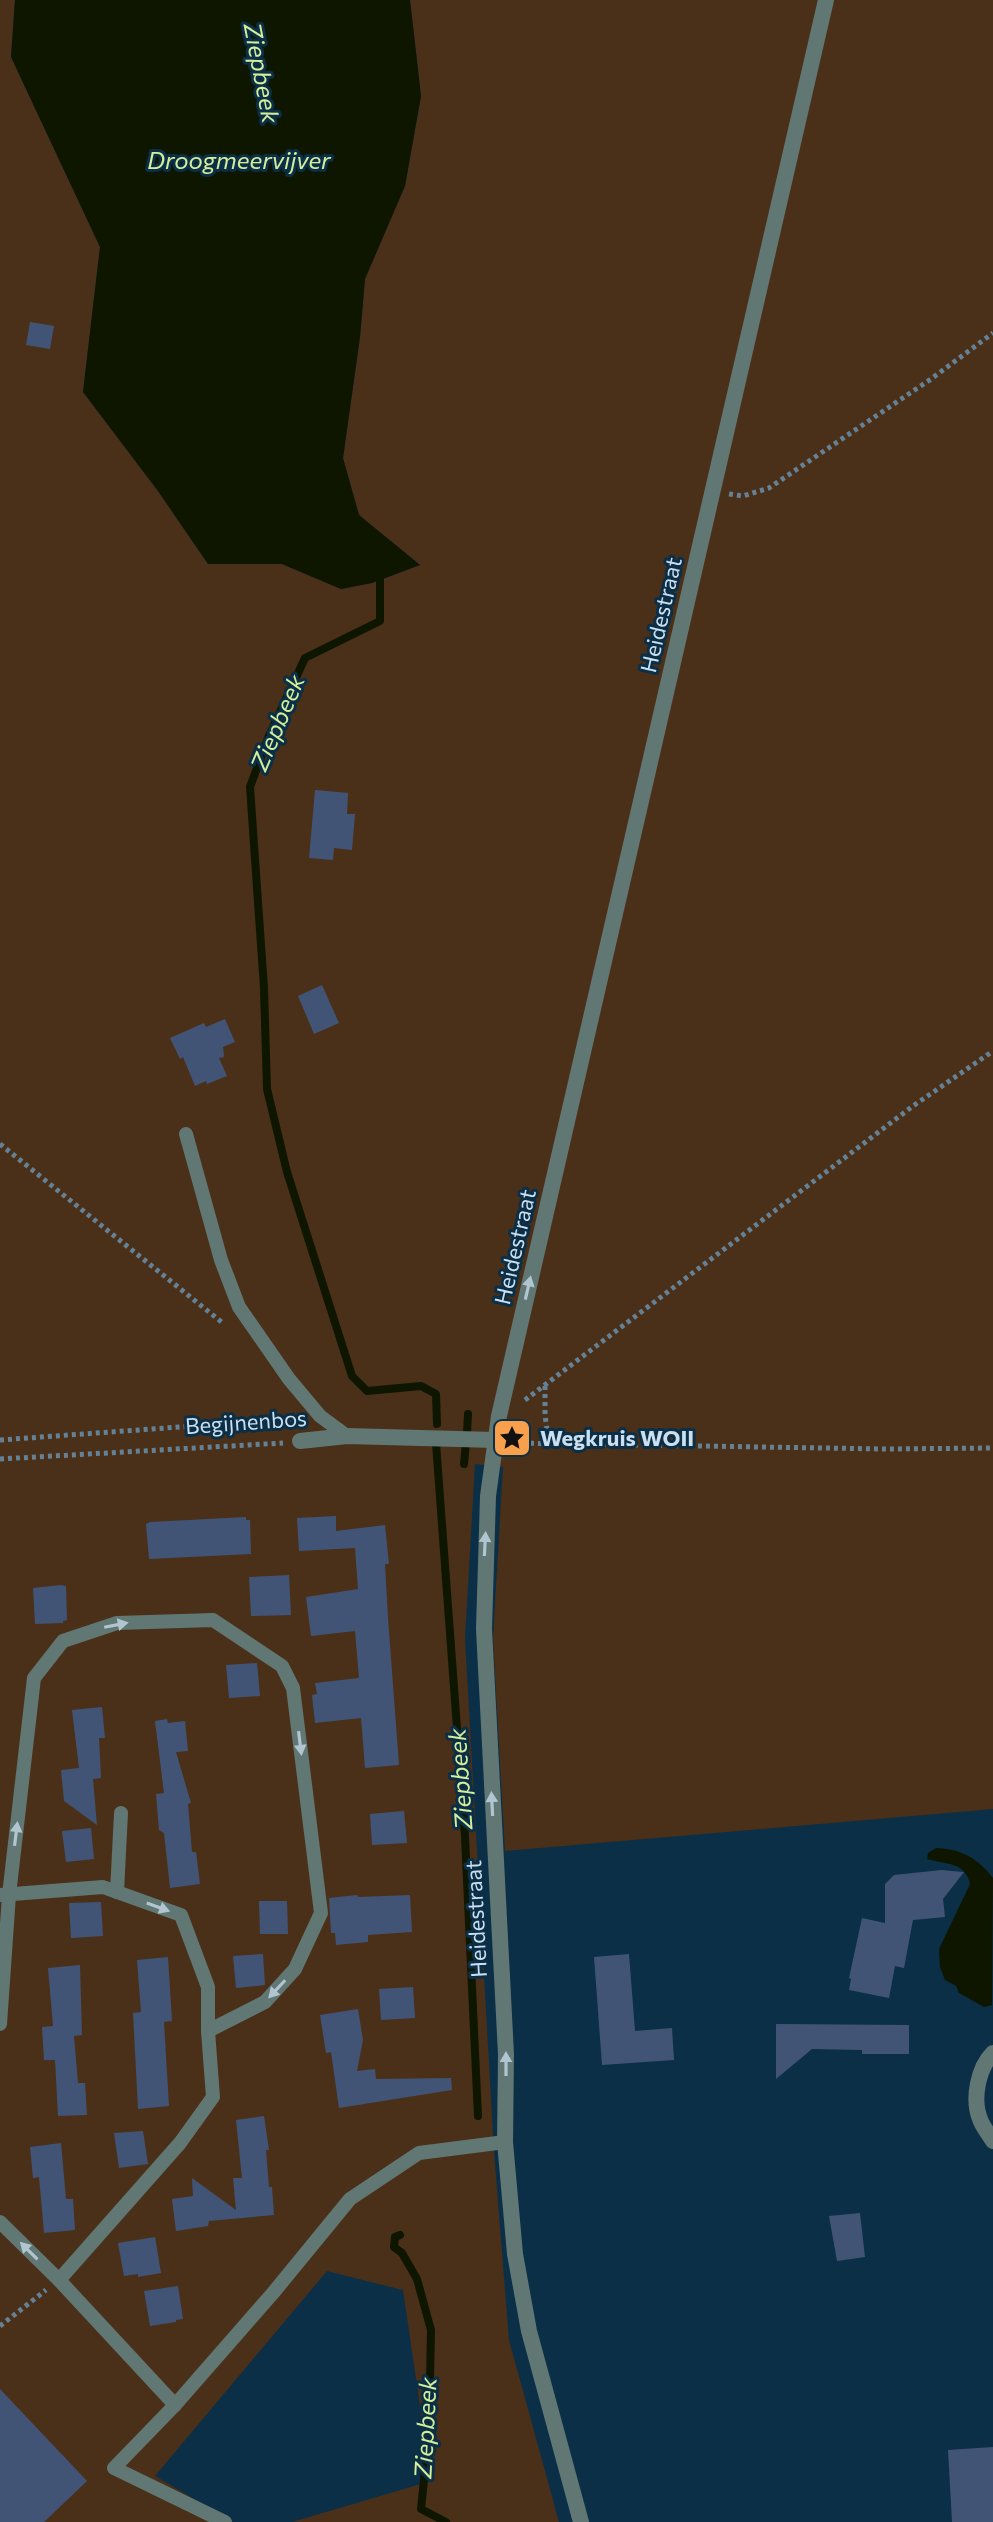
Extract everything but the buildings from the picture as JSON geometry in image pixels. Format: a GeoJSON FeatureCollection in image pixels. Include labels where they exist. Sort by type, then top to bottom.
{"type":"FeatureCollection","features":[{"type":"Feature","properties":{"kind":"street","name":"Heidestraat"},"geometry":{"type":"LineString","coordinates":[[581,2522],[529,2331],[515,2254],[505,2142],[506,2054],[484,1629],[488,1496],[499,1416],[826,0]]}},
{"type":"Feature","properties":{"kind":"street","name":"Begijnenbos"},"geometry":{"type":"LineString","coordinates":[[300,1441],[347,1436],[495,1440]]}},
{"type":"Feature","properties":{"kind":"street"},"geometry":{"type":"LineString","coordinates":[[993,2053],[976,2086],[979,2117],[993,2141]]}},
{"type":"Feature","properties":{"kind":"lane"},"geometry":{"type":"LineString","coordinates":[[186,1134],[221,1260],[239,1307],[289,1379],[320,1416],[347,1436]]}},
{"type":"Feature","properties":{"kind":"lane"},"geometry":{"type":"LineString","coordinates":[[0,2024],[5,1895],[34,1678],[63,1641],[117,1623],[213,1620],[282,1666],[293,1688],[321,1913],[295,1969],[265,2002],[208,2031]]}},
{"type":"Feature","properties":{"kind":"lane"},"geometry":{"type":"LineString","coordinates":[[117,1892],[121,1813]]}},
{"type":"Feature","properties":{"kind":"lane"},"geometry":{"type":"LineString","coordinates":[[5,1895],[103,1887],[181,1915],[208,1987],[213,2097],[180,2143],[59,2280]]}},
{"type":"Feature","properties":{"kind":"lane"},"geometry":{"type":"LineString","coordinates":[[225,2522],[114,2468],[175,2405],[350,2199],[419,2153],[505,2142]]}},
{"type":"Feature","properties":{"kind":"lane"},"geometry":{"type":"LineString","coordinates":[[0,2222],[59,2280],[175,2405]]}},
{"type":"Feature","properties":{"kind":"path"},"geometry":{"type":"LineString","coordinates":[[712,491],[743,496],[769,488],[931,379],[993,333]]}},
{"type":"Feature","properties":{"kind":"path"},"geometry":{"type":"LineString","coordinates":[[514,1408],[913,1106],[993,1051]]}},
{"type":"Feature","properties":{"kind":"path"},"geometry":{"type":"LineString","coordinates":[[0,1144],[230,1329]]}},
{"type":"Feature","properties":{"kind":"path"},"geometry":{"type":"LineString","coordinates":[[545,1385],[549,1444]]}},
{"type":"Feature","properties":{"kind":"path"},"geometry":{"type":"LineString","coordinates":[[0,1440],[290,1419],[323,1438]]}},
{"type":"Feature","properties":{"kind":"path"},"geometry":{"type":"LineString","coordinates":[[495,1440],[549,1444],[993,1448]]}},
{"type":"Feature","properties":{"kind":"path","name":"Begijnenbos"},"geometry":{"type":"LineString","coordinates":[[0,1459],[300,1441]]}},
{"type":"Feature","properties":{"kind":"path"},"geometry":{"type":"LineString","coordinates":[[0,2326],[59,2280]]}},
{"type":"Feature","properties":{"kind":"shaded area"},"geometry":{"type":"Polygon","coordinates":[[[0,0],[15,0],[11,57],[100,247],[83,392],[158,491],[208,564],[282,564],[341,589],[372,583],[420,565],[359,515],[343,458],[365,278],[405,186],[421,96],[410,0],[993,0],[993,1809],[505,1851],[493,1639],[503,1467],[475,1464],[465,1638],[494,2152],[509,2340],[559,2522],[292,2522],[431,2481],[403,2290],[327,2271],[155,2476],[233,2522],[0,2522],[0,0]]]}},
{"type":"Feature","properties":{"kind":"water","name":"Droogmeervijver"},"geometry":{"type":"Polygon","coordinates":[[[15,0],[410,0],[421,96],[405,186],[365,279],[343,458],[359,515],[420,565],[372,583],[341,589],[282,564],[208,564],[158,491],[83,392],[100,247],[11,57],[15,0]]]}},
{"type":"Feature","properties":{"kind":"water"},"geometry":{"type":"Polygon","coordinates":[[[936,1848],[968,1856],[993,1878],[992,2005],[984,2007],[959,1993],[956,1986],[945,1980],[940,1967],[939,1949],[970,1884],[964,1871],[959,1868],[927,1859],[928,1853],[936,1848]]]}},
{"type":"Feature","properties":{"kind":"waterway","name":"Ziepbeek"},"geometry":{"type":"LineString","coordinates":[[375,571],[380,580],[380,621],[305,658],[268,738],[250,787],[264,988],[267,1089],[287,1172],[352,1376],[367,1391],[421,1386],[436,1394],[437,1424]]}},
{"type":"Feature","properties":{"kind":"waterway"},"geometry":{"type":"LineString","coordinates":[[467,1433],[468,1414]]}},
{"type":"Feature","properties":{"kind":"waterway","name":"Ziepbeek"},"geometry":{"type":"LineString","coordinates":[[436,1443],[465,1837],[478,2116]]}},
{"type":"Feature","properties":{"kind":"waterway"},"geometry":{"type":"LineString","coordinates":[[464,1464],[466,1443]]}},
{"type":"Feature","properties":{"kind":"waterway","name":"Ziepbeek"},"geometry":{"type":"LineString","coordinates":[[400,2235],[395,2237],[394,2247],[402,2253],[417,2279],[431,2330],[429,2431],[421,2509],[446,2522]]}},
{"type":"Feature","properties":{"kind":"place","name":"Wegkruis WOII"},"geometry":{"type":"Point","coordinates":[512,1438]}}]}
